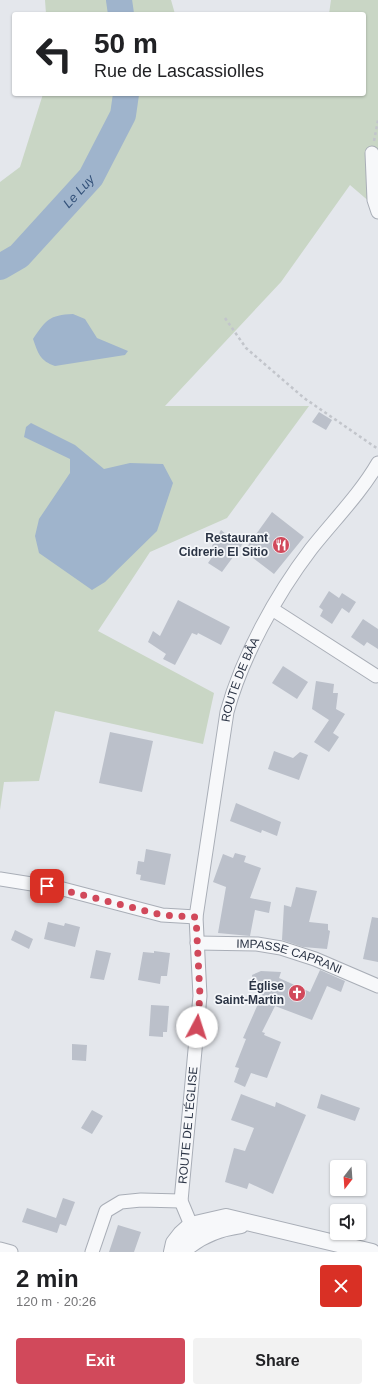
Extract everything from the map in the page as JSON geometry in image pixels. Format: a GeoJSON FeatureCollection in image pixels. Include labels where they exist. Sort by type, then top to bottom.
{"type":"FeatureCollection","features":[{"type":"Feature","properties":{"kind":"street"},"geometry":{"type":"LineString","coordinates":[[372,153],[374,200],[378,212]]}},
{"type":"Feature","properties":{"kind":"street","name":"ROUTE DE BÂA"},"geometry":{"type":"LineString","coordinates":[[196,917],[227,712],[235,685],[246,658],[272,609],[310,550],[374,480],[378,463]]}},
{"type":"Feature","properties":{"kind":"street"},"geometry":{"type":"LineString","coordinates":[[272,609],[376,676]]}},
{"type":"Feature","properties":{"kind":"street"},"geometry":{"type":"LineString","coordinates":[[0,879],[63,889],[162,915],[196,917]]}},
{"type":"Feature","properties":{"kind":"street","name":"ROUTE DE L'ÉGLISE"},"geometry":{"type":"LineString","coordinates":[[196,917],[200,996],[181,1201],[196,1231]]}},
{"type":"Feature","properties":{"kind":"street","name":"IMPASSE CAPRANI"},"geometry":{"type":"LineString","coordinates":[[197,943],[257,944],[281,948],[315,959],[378,986]]}},
{"type":"Feature","properties":{"kind":"street"},"geometry":{"type":"LineString","coordinates":[[92,1252],[106,1211],[121,1202],[141,1200],[181,1201]]}},
{"type":"Feature","properties":{"kind":"street"},"geometry":{"type":"LineString","coordinates":[[172,1252],[178,1238],[196,1231],[249,1223],[372,1252]]}},
{"type":"Feature","properties":{"kind":"street"},"geometry":{"type":"LineString","coordinates":[[182,1252],[196,1231]]}},
{"type":"Feature","properties":{"kind":"street"},"geometry":{"type":"LineString","coordinates":[[0,1249],[11,1252]]}},
{"type":"Feature","properties":{"kind":"path"},"geometry":{"type":"LineString","coordinates":[[372,153],[378,120]]}},
{"type":"Feature","properties":{"kind":"path"},"geometry":{"type":"LineString","coordinates":[[225,318],[246,348],[304,398],[378,449]]}},
{"type":"Feature","properties":{"kind":"green space"},"geometry":{"type":"Polygon","coordinates":[[[45,0],[171,0],[174,12],[46,12],[45,0]]]}},
{"type":"Feature","properties":{"kind":"green space"},"geometry":{"type":"Polygon","coordinates":[[[331,0],[378,0],[378,209],[350,185],[281,282],[165,406],[309,406],[227,518],[150,552],[98,631],[214,693],[203,744],[55,711],[39,781],[4,782],[0,810],[0,182],[20,167],[42,96],[366,96],[366,12],[329,12],[331,0]]]}},
{"type":"Feature","properties":{"kind":"water"},"geometry":{"type":"Polygon","coordinates":[[[73,314],[85,319],[97,338],[128,351],[125,355],[55,366],[46,362],[40,356],[33,339],[41,327],[53,317],[73,314]]]}},
{"type":"Feature","properties":{"kind":"water"},"geometry":{"type":"Polygon","coordinates":[[[31,423],[75,445],[104,469],[130,463],[163,464],[173,483],[157,531],[105,582],[92,590],[39,553],[35,536],[39,519],[70,473],[70,459],[24,437],[26,427],[31,423]]]}},
{"type":"Feature","properties":{"kind":"building"},"geometry":{"type":"Polygon","coordinates":[[[319,412],[332,420],[326,430],[312,422],[319,412]]]}},
{"type":"Feature","properties":{"kind":"building"},"geometry":{"type":"Polygon","coordinates":[[[272,512],[304,537],[274,574],[244,551],[272,512]]]}},
{"type":"Feature","properties":{"kind":"building"},"geometry":{"type":"Polygon","coordinates":[[[221,530],[227,535],[230,532],[244,542],[222,572],[208,563],[217,550],[212,546],[221,530]]]}},
{"type":"Feature","properties":{"kind":"building"},"geometry":{"type":"Polygon","coordinates":[[[329,591],[339,598],[342,593],[356,602],[349,613],[342,608],[332,624],[320,616],[323,610],[319,607],[329,591]]]}},
{"type":"Feature","properties":{"kind":"building"},"geometry":{"type":"Polygon","coordinates":[[[178,600],[230,627],[221,645],[198,633],[197,635],[192,633],[175,665],[163,659],[166,654],[148,642],[153,631],[160,636],[178,600]]]}},
{"type":"Feature","properties":{"kind":"building"},"geometry":{"type":"Polygon","coordinates":[[[363,619],[378,629],[378,649],[367,642],[364,646],[351,637],[363,619]]]}},
{"type":"Feature","properties":{"kind":"building"},"geometry":{"type":"Polygon","coordinates":[[[283,666],[308,682],[297,699],[272,683],[283,666]]]}},
{"type":"Feature","properties":{"kind":"building"},"geometry":{"type":"Polygon","coordinates":[[[316,681],[334,684],[333,693],[338,693],[336,709],[345,714],[333,733],[339,737],[329,752],[314,742],[329,720],[312,709],[316,681]]]}},
{"type":"Feature","properties":{"kind":"building"},"geometry":{"type":"Polygon","coordinates":[[[110,732],[153,741],[142,792],[99,783],[110,732]]]}},
{"type":"Feature","properties":{"kind":"building"},"geometry":{"type":"Polygon","coordinates":[[[274,751],[293,758],[300,752],[308,755],[299,780],[268,769],[274,751]]]}},
{"type":"Feature","properties":{"kind":"building"},"geometry":{"type":"Polygon","coordinates":[[[236,803],[281,822],[277,836],[262,830],[261,833],[230,821],[236,803]]]}},
{"type":"Feature","properties":{"kind":"building"},"geometry":{"type":"Polygon","coordinates":[[[146,849],[171,854],[165,885],[140,880],[141,875],[136,874],[138,861],[144,862],[146,849]]]}},
{"type":"Feature","properties":{"kind":"building"},"geometry":{"type":"Polygon","coordinates":[[[235,853],[246,856],[244,862],[261,868],[250,898],[271,902],[269,913],[255,910],[250,936],[218,933],[226,887],[213,882],[223,854],[233,858],[235,853]]]}},
{"type":"Feature","properties":{"kind":"building"},"geometry":{"type":"Polygon","coordinates":[[[296,887],[317,891],[309,922],[328,924],[328,930],[330,931],[327,949],[303,947],[282,940],[284,905],[291,907],[296,887]]]}},
{"type":"Feature","properties":{"kind":"building"},"geometry":{"type":"Polygon","coordinates":[[[372,917],[378,918],[378,962],[363,959],[372,917]]]}},
{"type":"Feature","properties":{"kind":"building"},"geometry":{"type":"Polygon","coordinates":[[[48,922],[64,926],[65,923],[80,927],[75,947],[44,939],[48,922]]]}},
{"type":"Feature","properties":{"kind":"building"},"geometry":{"type":"Polygon","coordinates":[[[15,930],[33,939],[29,949],[11,940],[15,930]]]}},
{"type":"Feature","properties":{"kind":"building"},"geometry":{"type":"Polygon","coordinates":[[[96,950],[111,953],[104,980],[90,978],[96,950]]]}},
{"type":"Feature","properties":{"kind":"building"},"geometry":{"type":"Polygon","coordinates":[[[154,951],[170,953],[167,976],[161,976],[160,984],[138,980],[143,952],[154,953],[154,951]]]}},
{"type":"Feature","properties":{"kind":"building"},"geometry":{"type":"Polygon","coordinates":[[[320,970],[345,981],[341,992],[327,986],[312,1020],[275,1006],[262,1032],[265,1033],[264,1035],[281,1042],[267,1078],[251,1073],[245,1087],[234,1082],[239,1068],[235,1067],[246,1039],[243,1038],[262,995],[254,985],[252,975],[261,971],[281,972],[279,978],[310,992],[320,970]]]}},
{"type":"Feature","properties":{"kind":"building"},"geometry":{"type":"Polygon","coordinates":[[[151,1005],[169,1006],[167,1032],[163,1032],[163,1037],[149,1036],[151,1005]]]}},
{"type":"Feature","properties":{"kind":"building"},"geometry":{"type":"Polygon","coordinates":[[[72,1044],[87,1045],[86,1061],[72,1060],[72,1044]]]}},
{"type":"Feature","properties":{"kind":"building"},"geometry":{"type":"Polygon","coordinates":[[[241,1094],[275,1107],[276,1102],[306,1115],[273,1194],[249,1183],[247,1189],[225,1182],[234,1148],[245,1151],[254,1128],[231,1120],[241,1094]]]}},
{"type":"Feature","properties":{"kind":"building"},"geometry":{"type":"Polygon","coordinates":[[[321,1094],[360,1108],[355,1121],[317,1108],[321,1094]]]}},
{"type":"Feature","properties":{"kind":"building"},"geometry":{"type":"Polygon","coordinates":[[[92,1110],[103,1116],[92,1134],[81,1128],[92,1110]]]}},
{"type":"Feature","properties":{"kind":"building"},"geometry":{"type":"Polygon","coordinates":[[[63,1198],[75,1202],[66,1226],[60,1224],[57,1233],[22,1222],[27,1208],[56,1218],[63,1198]]]}},
{"type":"Feature","properties":{"kind":"building"},"geometry":{"type":"Polygon","coordinates":[[[118,1225],[141,1232],[134,1252],[109,1252],[118,1225]]]}},
{"type":"Feature","properties":{"kind":"waterway","name":"Le Luy"},"geometry":{"type":"LineString","coordinates":[[119,0],[121,12]]}},
{"type":"Feature","properties":{"kind":"waterway","name":"Le Luy"},"geometry":{"type":"LineString","coordinates":[[0,267],[19,256],[91,177],[123,115],[126,96]]}},
{"type":"Feature","properties":{"kind":"place","name":"Restaurant Cidrerie El Sitio"},"geometry":{"type":"Point","coordinates":[281,545]}},
{"type":"Feature","properties":{"kind":"place","name":"Église Saint-Martin"},"geometry":{"type":"Point","coordinates":[297,993]}},
{"type":"Feature","properties":{"kind":"route"},"geometry":{"type":"LineString","coordinates":[[47,886],[162,915],[189,918],[196,917],[200,996],[197,1027]]}}]}
